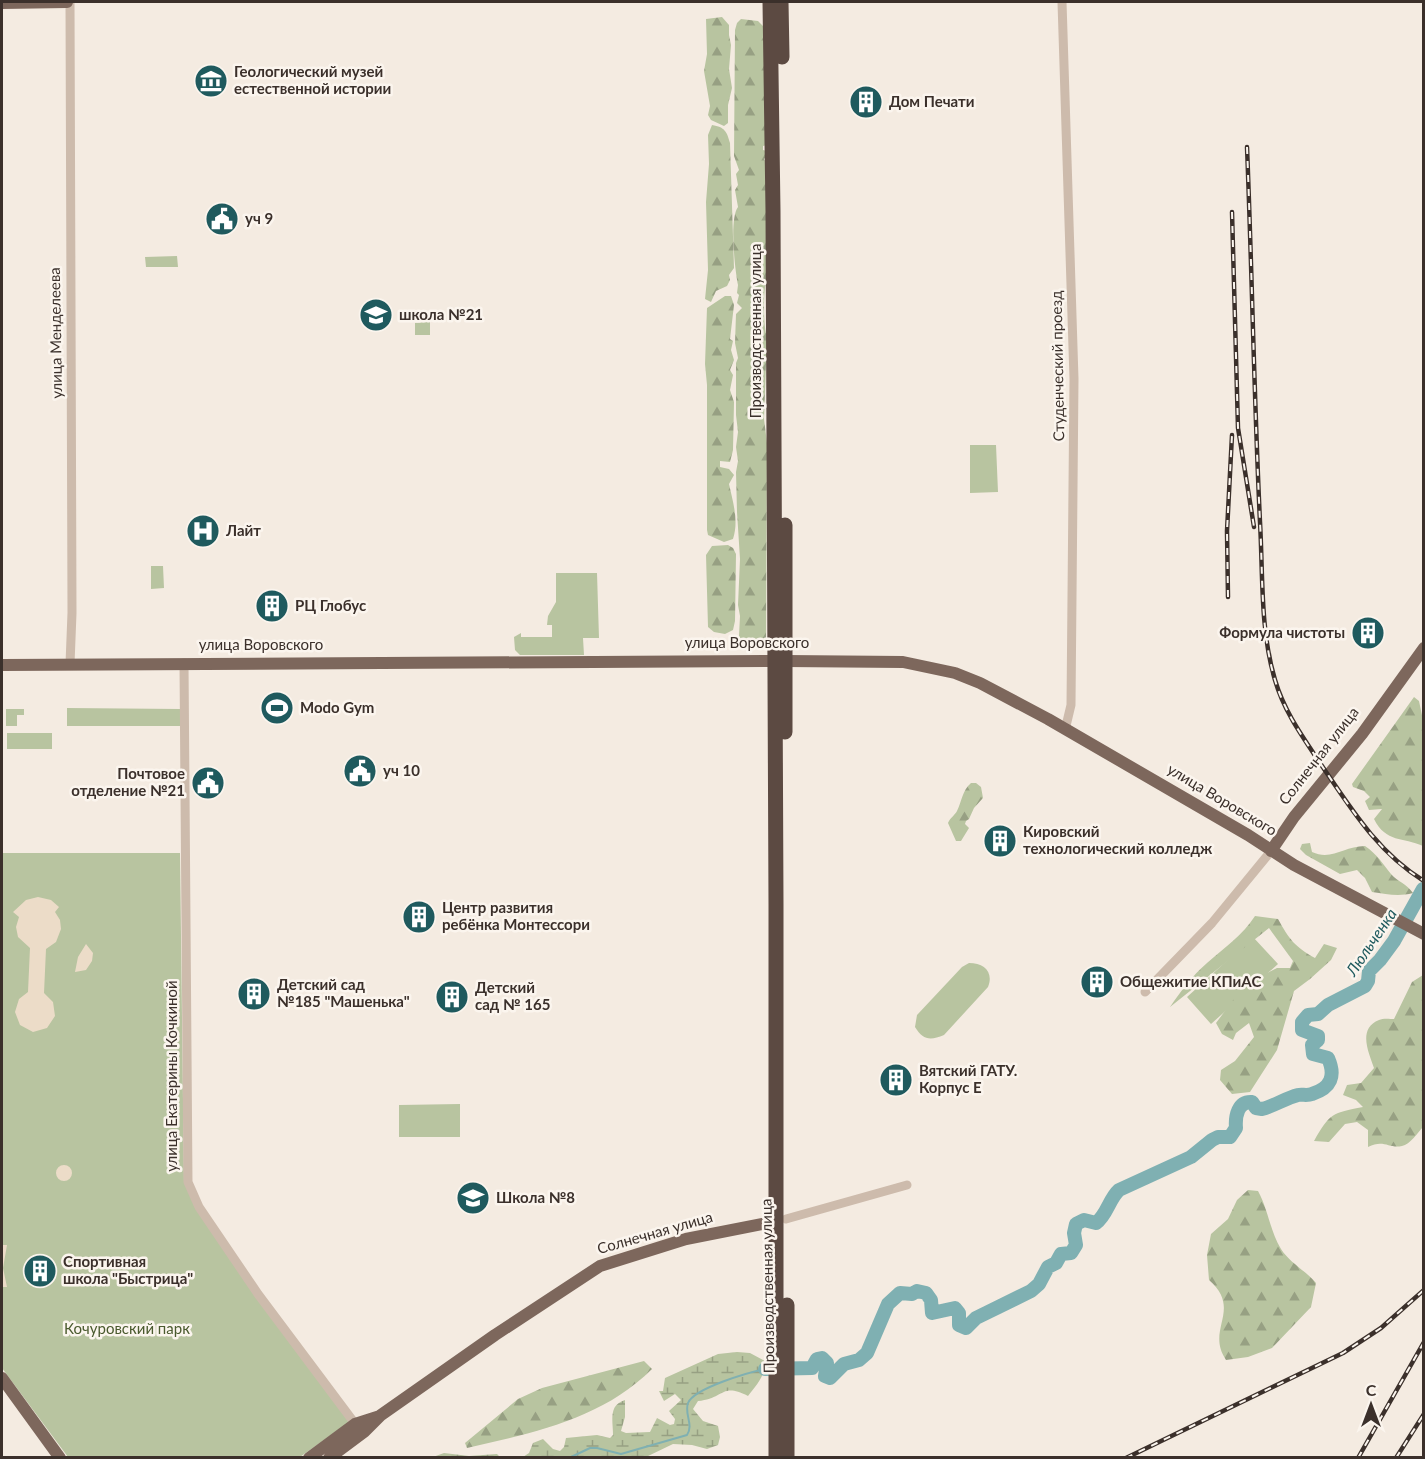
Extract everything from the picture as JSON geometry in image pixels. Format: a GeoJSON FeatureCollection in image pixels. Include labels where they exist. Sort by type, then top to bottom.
{"type":"FeatureCollection","features":[{"type":"Feature","properties":{"kind":"highway","name":"Производственная улица"},"geometry":{"type":"LineString","coordinates":[[770,2],[784,853],[781,1118],[782,1379],[787,1458]]}},
{"type":"Feature","properties":{"kind":"highway","name":"Производственная улица"},"geometry":{"type":"LineString","coordinates":[[780,661],[781,2]]}},
{"type":"Feature","properties":{"kind":"highway","name":"Производственная улица"},"geometry":{"type":"LineString","coordinates":[[776,1458],[782,1379]]}},
{"type":"Feature","properties":{"kind":"main road"},"geometry":{"type":"LineString","coordinates":[[2,3],[68,2]]}},
{"type":"Feature","properties":{"kind":"main road","name":"Солнечная улица"},"geometry":{"type":"LineString","coordinates":[[1272,851],[1294,817],[1362,734],[1424,648]]}},
{"type":"Feature","properties":{"kind":"main road","name":"улица Воровского"},"geometry":{"type":"LineString","coordinates":[[2,664],[884,661],[926,666],[955,673],[981,683],[1307,871],[1424,934]]}},
{"type":"Feature","properties":{"kind":"main road","name":"Солнечная улица"},"geometry":{"type":"LineString","coordinates":[[309,1458],[381,1415],[495,1335],[600,1266],[686,1239],[781,1220]]}},
{"type":"Feature","properties":{"kind":"main road"},"geometry":{"type":"LineString","coordinates":[[2,1378],[60,1458]]}},
{"type":"Feature","properties":{"kind":"main road","name":"Солнечная улица"},"geometry":{"type":"LineString","coordinates":[[329,1458],[359,1429]]}},
{"type":"Feature","properties":{"kind":"street","name":"улица Менделеева"},"geometry":{"type":"LineString","coordinates":[[68,2],[70,664]]}},
{"type":"Feature","properties":{"kind":"street","name":"Студенческий проезд"},"geometry":{"type":"LineString","coordinates":[[1062,2],[1074,379],[1071,705],[1065,730]]}},
{"type":"Feature","properties":{"kind":"street","name":"улица Екатерины Кочкиной"},"geometry":{"type":"LineString","coordinates":[[184,663],[188,1182],[199,1207],[258,1294],[359,1429]]}},
{"type":"Feature","properties":{"kind":"street","name":"Солнечная улица"},"geometry":{"type":"LineString","coordinates":[[1145,992],[1212,923],[1272,851]]}},
{"type":"Feature","properties":{"kind":"street","name":"Солнечная улица"},"geometry":{"type":"LineString","coordinates":[[781,1220],[907,1185]]}},
{"type":"Feature","properties":{"kind":"green space"},"geometry":{"type":"Polygon","coordinates":[[[722,17],[729,25],[731,45],[729,69],[732,88],[728,105],[728,123],[724,126],[711,120],[708,115],[710,106],[704,71],[707,54],[706,19],[722,17]]]}},
{"type":"Feature","properties":{"kind":"green space"},"geometry":{"type":"Polygon","coordinates":[[[741,19],[758,21],[769,32],[767,145],[763,146],[763,150],[767,151],[768,155],[764,159],[767,165],[767,278],[764,308],[767,337],[764,419],[767,443],[766,639],[753,645],[741,641],[739,636],[738,605],[740,559],[736,472],[738,432],[736,363],[738,358],[735,343],[736,314],[742,308],[737,303],[739,295],[733,233],[735,213],[738,207],[735,190],[738,185],[736,174],[739,170],[734,156],[735,30],[741,19]]]}},
{"type":"Feature","properties":{"kind":"green space"},"geometry":{"type":"Polygon","coordinates":[[[712,125],[725,131],[730,143],[734,268],[729,275],[730,280],[727,286],[716,291],[711,302],[705,299],[708,270],[706,202],[709,164],[708,135],[712,125]]]}},
{"type":"Feature","properties":{"kind":"green space"},"geometry":{"type":"Polygon","coordinates":[[[177,256],[178,267],[146,267],[145,257],[177,256]]]}},
{"type":"Feature","properties":{"kind":"green space"},"geometry":{"type":"Polygon","coordinates":[[[725,296],[731,296],[734,305],[730,339],[733,341],[731,350],[734,360],[730,370],[733,375],[730,390],[734,402],[733,450],[730,462],[720,461],[720,467],[729,469],[734,475],[729,484],[735,512],[735,532],[733,539],[724,542],[708,535],[707,530],[705,364],[707,308],[725,296]]]}},
{"type":"Feature","properties":{"kind":"green space"},"geometry":{"type":"Polygon","coordinates":[[[430,322],[430,335],[415,335],[415,323],[430,322]]]}},
{"type":"Feature","properties":{"kind":"green space"},"geometry":{"type":"Polygon","coordinates":[[[970,445],[996,445],[998,492],[970,493],[970,445]]]}},
{"type":"Feature","properties":{"kind":"green space"},"geometry":{"type":"Polygon","coordinates":[[[728,545],[736,554],[735,621],[733,630],[725,634],[714,632],[708,627],[706,555],[712,546],[728,545]]]}},
{"type":"Feature","properties":{"kind":"green space"},"geometry":{"type":"Polygon","coordinates":[[[151,566],[163,566],[164,588],[151,589],[151,566]]]}},
{"type":"Feature","properties":{"kind":"green space"},"geometry":{"type":"Polygon","coordinates":[[[556,573],[597,573],[599,638],[583,638],[584,655],[520,655],[515,650],[514,637],[521,633],[521,637],[552,637],[552,625],[547,625],[548,616],[556,602],[556,573]]]}},
{"type":"Feature","properties":{"kind":"green space"},"geometry":{"type":"Polygon","coordinates":[[[1414,697],[1419,701],[1423,720],[1423,846],[1384,832],[1374,819],[1382,809],[1369,810],[1365,801],[1370,797],[1364,791],[1353,787],[1352,784],[1414,697]]]}},
{"type":"Feature","properties":{"kind":"green space"},"geometry":{"type":"Polygon","coordinates":[[[67,708],[180,709],[180,726],[67,726],[67,708]]]}},
{"type":"Feature","properties":{"kind":"green space"},"geometry":{"type":"Polygon","coordinates":[[[6,709],[24,709],[24,715],[17,715],[17,726],[6,726],[6,709]]]}},
{"type":"Feature","properties":{"kind":"green space"},"geometry":{"type":"Polygon","coordinates":[[[7,733],[52,733],[52,749],[7,749],[7,733]]]}},
{"type":"Feature","properties":{"kind":"green space"},"geometry":{"type":"Polygon","coordinates":[[[971,783],[976,783],[981,787],[983,798],[966,821],[965,824],[969,828],[961,841],[956,841],[948,823],[957,811],[971,783]]]}},
{"type":"Feature","properties":{"kind":"green space"},"geometry":{"type":"Polygon","coordinates":[[[1310,843],[1312,852],[1326,855],[1365,846],[1377,856],[1394,877],[1413,893],[1397,895],[1372,892],[1365,878],[1357,870],[1340,874],[1306,855],[1300,849],[1302,844],[1310,843]]]}},
{"type":"Feature","properties":{"kind":"green space","name":"Кочуровский парк"},"geometry":{"type":"Polygon","coordinates":[[[2,853],[180,853],[184,1182],[349,1422],[300,1457],[68,1457],[2,1368],[2,853]]]}},
{"type":"Feature","properties":{"kind":"green space"},"geometry":{"type":"Polygon","coordinates":[[[1255,916],[1278,919],[1293,942],[1315,958],[1324,944],[1337,948],[1331,960],[1294,991],[1277,1050],[1250,1092],[1232,1094],[1220,1080],[1221,1070],[1235,1061],[1254,1037],[1249,1023],[1236,1033],[1233,1040],[1222,1034],[1216,1023],[1245,984],[1277,968],[1290,968],[1293,961],[1269,928],[1170,1007],[1196,973],[1239,935],[1255,916]]]}},
{"type":"Feature","properties":{"kind":"green space"},"geometry":{"type":"Polygon","coordinates":[[[1253,937],[1278,964],[1211,1024],[1187,997],[1253,937]]]}},
{"type":"Feature","properties":{"kind":"green space"},"geometry":{"type":"Polygon","coordinates":[[[969,963],[986,969],[990,977],[988,987],[944,1035],[931,1039],[924,1037],[915,1027],[917,1015],[962,967],[969,963]]]}},
{"type":"Feature","properties":{"kind":"green space"},"geometry":{"type":"Polygon","coordinates":[[[1423,975],[1423,1127],[1411,1141],[1402,1146],[1378,1144],[1368,1147],[1368,1130],[1357,1122],[1345,1124],[1329,1142],[1314,1141],[1333,1116],[1363,1107],[1356,1100],[1343,1095],[1347,1085],[1361,1083],[1374,1068],[1366,1042],[1368,1029],[1379,1020],[1394,1019],[1412,982],[1423,975]]]}},
{"type":"Feature","properties":{"kind":"green space"},"geometry":{"type":"Polygon","coordinates":[[[460,1104],[460,1137],[399,1137],[399,1105],[460,1104]]]}},
{"type":"Feature","properties":{"kind":"green space"},"geometry":{"type":"Polygon","coordinates":[[[1248,1190],[1258,1191],[1281,1249],[1316,1283],[1311,1307],[1272,1348],[1248,1357],[1226,1360],[1219,1339],[1224,1310],[1223,1301],[1219,1291],[1209,1280],[1207,1255],[1211,1234],[1228,1219],[1237,1200],[1248,1190]]]}},
{"type":"Feature","properties":{"kind":"green space"},"geometry":{"type":"Polygon","coordinates":[[[750,1353],[765,1361],[762,1376],[748,1396],[739,1392],[727,1391],[707,1400],[698,1401],[693,1409],[703,1421],[718,1426],[720,1437],[718,1445],[707,1449],[673,1444],[646,1457],[523,1457],[529,1453],[533,1443],[543,1439],[553,1449],[560,1451],[564,1447],[566,1438],[597,1435],[610,1438],[613,1435],[614,1410],[620,1402],[625,1400],[625,1417],[621,1431],[626,1433],[650,1432],[657,1418],[670,1425],[674,1424],[675,1419],[669,1411],[681,1400],[675,1394],[664,1401],[659,1391],[663,1391],[665,1378],[718,1354],[750,1353]]]}},
{"type":"Feature","properties":{"kind":"green space"},"geometry":{"type":"Polygon","coordinates":[[[644,1361],[652,1369],[632,1386],[589,1412],[541,1430],[467,1448],[465,1443],[518,1399],[542,1388],[644,1361]]]}},
{"type":"Feature","properties":{"kind":"green space"},"geometry":{"type":"Polygon","coordinates":[[[444,1453],[469,1456],[497,1454],[500,1457],[433,1457],[444,1453]]]}},
{"type":"Feature","properties":{"kind":"shaded area"},"geometry":{"type":"Polygon","coordinates":[[[38,897],[51,900],[59,907],[55,912],[60,920],[61,929],[56,942],[46,949],[44,993],[53,1002],[55,1016],[47,1028],[33,1032],[20,1025],[15,1012],[19,999],[28,992],[30,948],[18,937],[16,927],[19,917],[13,912],[26,900],[38,897]]]}},
{"type":"Feature","properties":{"kind":"shaded area"},"geometry":{"type":"Polygon","coordinates":[[[86,944],[93,953],[92,961],[86,970],[75,972],[78,957],[86,944]]]}},
{"type":"Feature","properties":{"kind":"shaded area"},"geometry":{"type":"Polygon","coordinates":[[[61,1165],[67,1165],[72,1173],[70,1179],[61,1181],[56,1176],[56,1170],[61,1165]]]}},
{"type":"Feature","properties":{"kind":"shaded area"},"geometry":{"type":"Polygon","coordinates":[[[2,1245],[7,1245],[3,1268],[7,1287],[2,1287],[2,1245]]]}},
{"type":"Feature","properties":{"kind":"waterway","name":"Люльченка"},"geometry":{"type":"LineString","coordinates":[[765,1369],[812,1368],[817,1359],[822,1358],[827,1363],[825,1376],[830,1378],[844,1364],[859,1360],[867,1353],[888,1304],[900,1293],[912,1294],[917,1291],[926,1293],[931,1300],[932,1313],[955,1308],[959,1313],[959,1325],[966,1328],[976,1318],[1031,1291],[1039,1284],[1048,1267],[1056,1263],[1061,1254],[1071,1253],[1076,1245],[1074,1233],[1076,1224],[1084,1220],[1096,1223],[1119,1190],[1191,1157],[1218,1137],[1230,1137],[1236,1128],[1238,1110],[1243,1104],[1252,1102],[1256,1108],[1262,1109],[1294,1096],[1310,1095],[1324,1088],[1328,1085],[1332,1070],[1328,1058],[1313,1054],[1312,1045],[1318,1040],[1318,1036],[1302,1030],[1302,1022],[1308,1015],[1318,1014],[1328,1005],[1365,986],[1369,971],[1394,941],[1423,889]]}},
{"type":"Feature","properties":{"kind":"waterway"},"geometry":{"type":"LineString","coordinates":[[569,1458],[590,1448],[621,1454],[687,1435],[690,1427],[687,1407],[692,1397],[711,1386],[765,1369]]}},
{"type":"Feature","properties":{"kind":"railway"},"geometry":{"type":"LineString","coordinates":[[1247,147],[1263,602],[1270,661],[1288,713],[1342,796],[1378,843],[1392,857],[1424,881]]}},
{"type":"Feature","properties":{"kind":"railway"},"geometry":{"type":"LineString","coordinates":[[1232,212],[1238,428],[1254,527]]}},
{"type":"Feature","properties":{"kind":"railway"},"geometry":{"type":"LineString","coordinates":[[1228,597],[1227,531],[1232,435]]}},
{"type":"Feature","properties":{"kind":"railway"},"geometry":{"type":"LineString","coordinates":[[1126,1458],[1343,1353],[1381,1328],[1424,1290]]}},
{"type":"Feature","properties":{"kind":"railway"},"geometry":{"type":"LineString","coordinates":[[1358,1458],[1424,1342]]}},
{"type":"Feature","properties":{"kind":"railway"},"geometry":{"type":"LineString","coordinates":[[1396,1458],[1424,1414]]}},
{"type":"Feature","properties":{"kind":"place","name":"Геологический музей естественной истории"},"geometry":{"type":"Point","coordinates":[211,81]}},
{"type":"Feature","properties":{"kind":"place","name":"Дом Печати"},"geometry":{"type":"Point","coordinates":[866,102]}},
{"type":"Feature","properties":{"kind":"place","name":"уч 9"},"geometry":{"type":"Point","coordinates":[222,219]}},
{"type":"Feature","properties":{"kind":"place","name":"школа №21"},"geometry":{"type":"Point","coordinates":[376,315]}},
{"type":"Feature","properties":{"kind":"place","name":"Лайт"},"geometry":{"type":"Point","coordinates":[203,531]}},
{"type":"Feature","properties":{"kind":"place","name":"РЦ Глобус"},"geometry":{"type":"Point","coordinates":[272,606]}},
{"type":"Feature","properties":{"kind":"place","name":"Формула чистоты"},"geometry":{"type":"Point","coordinates":[1368,633]}},
{"type":"Feature","properties":{"kind":"place","name":"Modo Gym"},"geometry":{"type":"Point","coordinates":[277,708]}},
{"type":"Feature","properties":{"kind":"place","name":"уч 10"},"geometry":{"type":"Point","coordinates":[360,771]}},
{"type":"Feature","properties":{"kind":"place","name":"Почтовое отделение №21"},"geometry":{"type":"Point","coordinates":[208,783]}},
{"type":"Feature","properties":{"kind":"place","name":"Кировский технологический колледж"},"geometry":{"type":"Point","coordinates":[1000,841]}},
{"type":"Feature","properties":{"kind":"place","name":"Центр развития ребёнка Монтессори"},"geometry":{"type":"Point","coordinates":[419,917]}},
{"type":"Feature","properties":{"kind":"place","name":"Общежитие КПиАС"},"geometry":{"type":"Point","coordinates":[1097,982]}},
{"type":"Feature","properties":{"kind":"place","name":"Детский сад №185 \"Машенька\""},"geometry":{"type":"Point","coordinates":[254,994]}},
{"type":"Feature","properties":{"kind":"place","name":"Детский сад № 165"},"geometry":{"type":"Point","coordinates":[452,997]}},
{"type":"Feature","properties":{"kind":"place","name":"Вятский ГАТУ. Корпус Е"},"geometry":{"type":"Point","coordinates":[896,1080]}},
{"type":"Feature","properties":{"kind":"place","name":"Школа №8"},"geometry":{"type":"Point","coordinates":[473,1198]}},
{"type":"Feature","properties":{"kind":"place","name":"Спортивная школа \"Быстрица\""},"geometry":{"type":"Point","coordinates":[40,1271]}}]}
